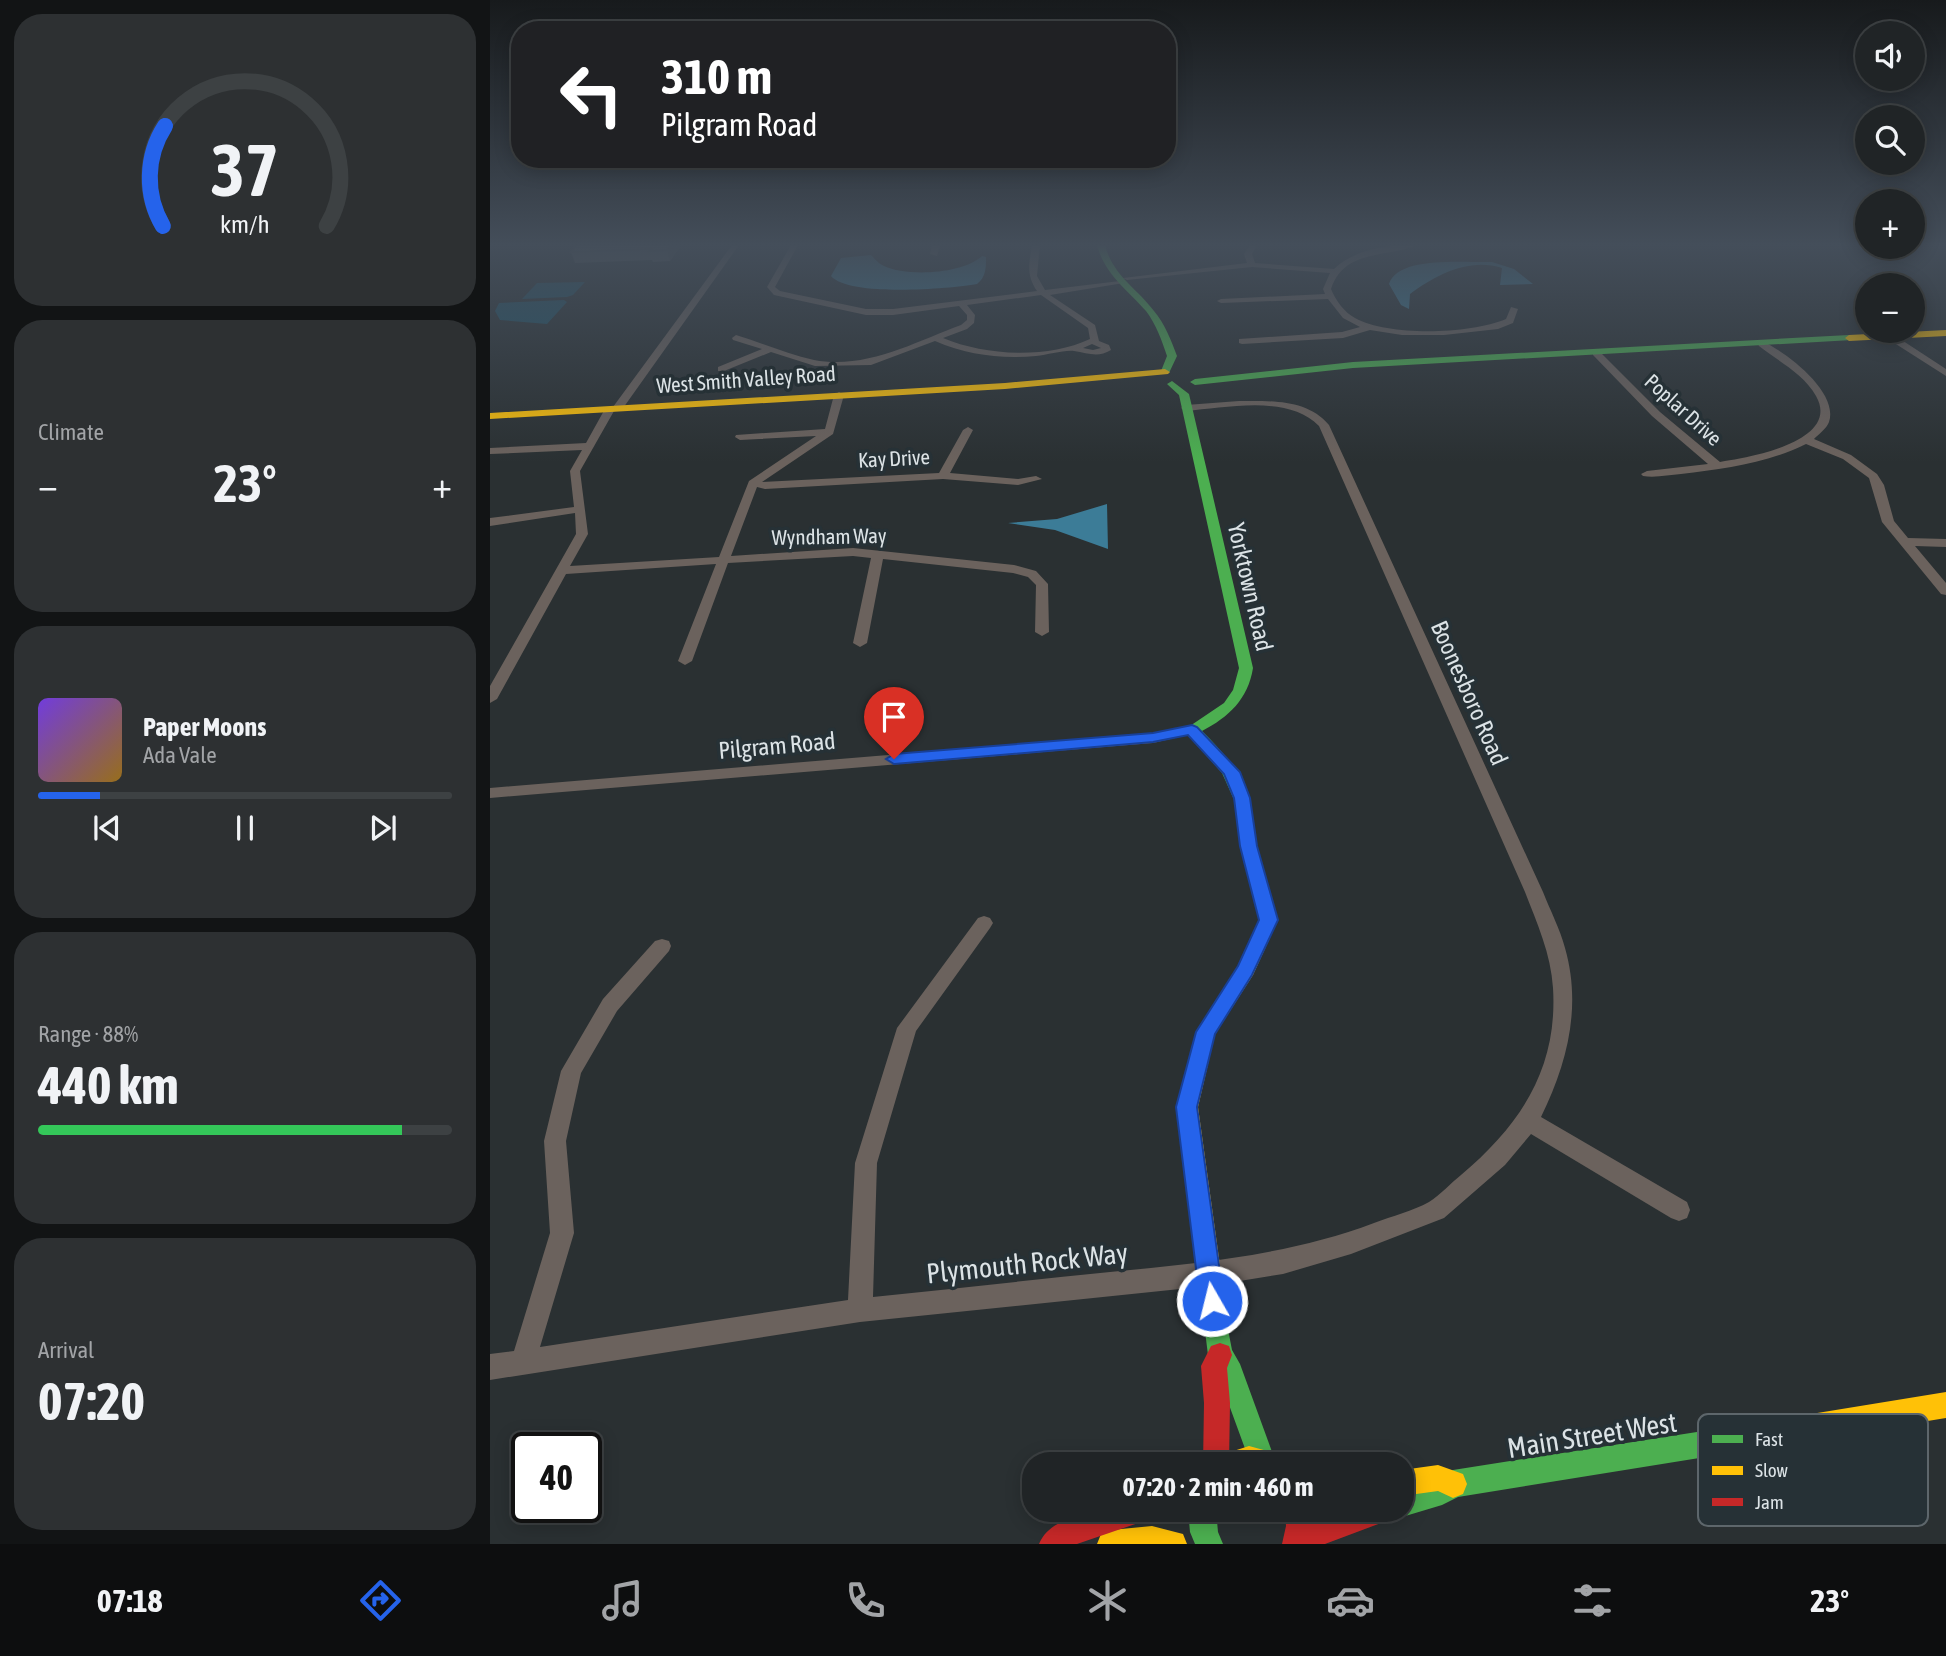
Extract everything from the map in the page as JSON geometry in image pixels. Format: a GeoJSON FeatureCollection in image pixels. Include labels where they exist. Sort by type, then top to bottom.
{"type":"FeatureCollection","features":[{"type":"Feature","properties":{"kind":"main road","name":"Yorktown Road"},"geometry":{"type":"LineString","coordinates":[[1166,317],[1246,668],[1245,684],[1239,698],[1222,714],[1192,730]]}},
{"type":"Feature","properties":{"kind":"main road","name":"West Smith Valley Road"},"geometry":{"type":"LineString","coordinates":[[1925,335],[1946,334]]}},
{"type":"Feature","properties":{"kind":"main road","name":"West Smith Valley Road"},"geometry":{"type":"LineString","coordinates":[[490,416],[1004,386],[1182,379],[1353,365],[1855,339]]}},
{"type":"Feature","properties":{"kind":"main road"},"geometry":{"type":"LineString","coordinates":[[1192,730],[1225,763],[1236,779],[1242,798],[1248,846],[1269,920],[1246,970],[1206,1032],[1187,1107],[1220,1355],[1227,1364],[1264,1452]]}},
{"type":"Feature","properties":{"kind":"main road"},"geometry":{"type":"LineString","coordinates":[[1216,1452],[1214,1366],[1220,1355]]}},
{"type":"Feature","properties":{"kind":"main road","name":"Main Street West"},"geometry":{"type":"LineString","coordinates":[[1889,1414],[1946,1405]]}},
{"type":"Feature","properties":{"kind":"main road","name":"Main Street West"},"geometry":{"type":"LineString","coordinates":[[1414,1481],[1438,1478],[1453,1483],[1698,1444]]}},
{"type":"Feature","properties":{"kind":"main road","name":"Main Street West"},"geometry":{"type":"LineString","coordinates":[[1414,1499],[1443,1491],[1453,1483]]}},
{"type":"Feature","properties":{"kind":"main road"},"geometry":{"type":"LineString","coordinates":[[1052,1544],[1066,1534],[1102,1522]]}},
{"type":"Feature","properties":{"kind":"main road"},"geometry":{"type":"LineString","coordinates":[[1203,1522],[1209,1544]]}},
{"type":"Feature","properties":{"kind":"main road"},"geometry":{"type":"LineString","coordinates":[[1298,1522],[1297,1542],[1348,1522]]}},
{"type":"Feature","properties":{"kind":"main road"},"geometry":{"type":"LineString","coordinates":[[1111,1544],[1152,1540],[1173,1544]]}},
{"type":"Feature","properties":{"kind":"street"},"geometry":{"type":"LineString","coordinates":[[490,699],[565,570],[582,534],[575,471],[614,409],[683,317]]}},
{"type":"Feature","properties":{"kind":"street"},"geometry":{"type":"LineString","coordinates":[[736,338],[816,363],[850,364],[871,362],[937,339],[971,321],[971,317]]}},
{"type":"Feature","properties":{"kind":"street"},"geometry":{"type":"LineString","coordinates":[[1076,317],[1092,327],[1093,341]]}},
{"type":"Feature","properties":{"kind":"street"},"geometry":{"type":"LineString","coordinates":[[1348,317],[1370,327],[1411,332],[1483,328],[1507,323],[1512,317]]}},
{"type":"Feature","properties":{"kind":"street"},"geometry":{"type":"LineString","coordinates":[[1242,341],[1343,335],[1370,327]]}},
{"type":"Feature","properties":{"kind":"street"},"geometry":{"type":"LineString","coordinates":[[937,339],[986,354],[1076,349],[1093,353],[1106,350],[1093,341]]}},
{"type":"Feature","properties":{"kind":"street"},"geometry":{"type":"LineString","coordinates":[[1076,349],[1093,341]]}},
{"type":"Feature","properties":{"kind":"street"},"geometry":{"type":"LineString","coordinates":[[1900,343],[1946,373]]}},
{"type":"Feature","properties":{"kind":"street"},"geometry":{"type":"LineString","coordinates":[[1647,474],[1781,453],[1807,440],[1818,429],[1825,412],[1824,403],[1810,383],[1762,344]]}},
{"type":"Feature","properties":{"kind":"street"},"geometry":{"type":"LineString","coordinates":[[721,369],[768,350]]}},
{"type":"Feature","properties":{"kind":"street","name":"Poplar Drive"},"geometry":{"type":"LineString","coordinates":[[1596,353],[1656,414],[1716,465]]}},
{"type":"Feature","properties":{"kind":"street","name":"Boonesboro Road"},"geometry":{"type":"LineString","coordinates":[[1182,379],[1314,414],[1324,425],[1556,948],[1563,987],[1561,1034],[1546,1086],[1528,1121]]}},
{"type":"Feature","properties":{"kind":"street"},"geometry":{"type":"LineString","coordinates":[[685,661],[753,483],[830,432],[839,395]]}},
{"type":"Feature","properties":{"kind":"street"},"geometry":{"type":"LineString","coordinates":[[943,476],[968,430]]}},
{"type":"Feature","properties":{"kind":"street"},"geometry":{"type":"LineString","coordinates":[[740,437],[830,432]]}},
{"type":"Feature","properties":{"kind":"street"},"geometry":{"type":"LineString","coordinates":[[1807,440],[1847,457],[1873,476],[1888,522],[1946,591]]}},
{"type":"Feature","properties":{"kind":"street"},"geometry":{"type":"LineString","coordinates":[[490,452],[589,446]]}},
{"type":"Feature","properties":{"kind":"street","name":"Kay Drive"},"geometry":{"type":"LineString","coordinates":[[753,483],[765,486],[943,476],[1018,482],[1037,479]]}},
{"type":"Feature","properties":{"kind":"street"},"geometry":{"type":"LineString","coordinates":[[490,522],[581,509]]}},
{"type":"Feature","properties":{"kind":"street"},"geometry":{"type":"LineString","coordinates":[[1903,542],[1946,543]]}},
{"type":"Feature","properties":{"kind":"street","name":"Wyndham Way"},"geometry":{"type":"LineString","coordinates":[[565,570],[818,553],[878,554],[1014,569],[1032,574],[1042,584],[1042,632]]}},
{"type":"Feature","properties":{"kind":"street"},"geometry":{"type":"LineString","coordinates":[[860,643],[878,554]]}},
{"type":"Feature","properties":{"kind":"street","name":"Pilgram Road"},"geometry":{"type":"LineString","coordinates":[[490,793],[1153,738],[1192,730]]}},
{"type":"Feature","properties":{"kind":"street"},"geometry":{"type":"LineString","coordinates":[[860,1310],[866,1163],[907,1028],[984,923]]}},
{"type":"Feature","properties":{"kind":"street"},"geometry":{"type":"LineString","coordinates":[[523,1362],[562,1233],[555,1141],[571,1071],[610,1005],[662,946]]}},
{"type":"Feature","properties":{"kind":"street"},"geometry":{"type":"LineString","coordinates":[[1528,1121],[1679,1210]]}},
{"type":"Feature","properties":{"kind":"street","name":"Plymouth Rock Way"},"geometry":{"type":"LineString","coordinates":[[490,1367],[860,1310],[1209,1274],[1283,1262],[1351,1243],[1436,1210],[1497,1158],[1528,1121]]}},
{"type":"Feature","properties":{"kind":"shaded area"},"geometry":{"type":"Polygon","coordinates":[[[498,317],[553,317],[547,324],[500,320],[498,317]]]}},
{"type":"Feature","properties":{"kind":"shaded area"},"geometry":{"type":"Polygon","coordinates":[[[1107,504],[1108,549],[1055,530],[1008,523],[1057,519],[1107,504]]]}},
{"type":"Feature","properties":{"kind":"traffic: fast"},"geometry":{"type":"LineString","coordinates":[[1154,317],[1172,356],[1166,371]]}},
{"type":"Feature","properties":{"kind":"traffic: fast"},"geometry":{"type":"LineString","coordinates":[[1195,382],[1353,365],[1849,338]]}},
{"type":"Feature","properties":{"kind":"traffic: fast"},"geometry":{"type":"LineString","coordinates":[[1172,384],[1184,394],[1246,668],[1240,690],[1229,707],[1192,730],[1228,770],[1242,800]]}},
{"type":"Feature","properties":{"kind":"traffic: fast"},"geometry":{"type":"LineString","coordinates":[[1216,1323],[1220,1355],[1227,1364],[1259,1452]]}},
{"type":"Feature","properties":{"kind":"traffic: fast"},"geometry":{"type":"LineString","coordinates":[[1414,1499],[1442,1491],[1453,1484],[1698,1445]]}},
{"type":"Feature","properties":{"kind":"traffic: fast"},"geometry":{"type":"LineString","coordinates":[[1203,1522],[1209,1544]]}},
{"type":"Feature","properties":{"kind":"traffic: slow"},"geometry":{"type":"LineString","coordinates":[[1849,338],[1946,333]]}},
{"type":"Feature","properties":{"kind":"traffic: slow"},"geometry":{"type":"LineString","coordinates":[[490,416],[1005,386],[1165,372]]}},
{"type":"Feature","properties":{"kind":"traffic: slow"},"geometry":{"type":"LineString","coordinates":[[1216,1323],[1187,1107],[1206,1032],[1246,970],[1269,920],[1248,846],[1242,800]]}},
{"type":"Feature","properties":{"kind":"traffic: slow"},"geometry":{"type":"LineString","coordinates":[[1891,1414],[1946,1405]]}},
{"type":"Feature","properties":{"kind":"traffic: slow"},"geometry":{"type":"LineString","coordinates":[[1414,1481],[1438,1478],[1453,1484]]}},
{"type":"Feature","properties":{"kind":"traffic: slow"},"geometry":{"type":"LineString","coordinates":[[1111,1544],[1152,1540],[1173,1544]]}},
{"type":"Feature","properties":{"kind":"traffic: jam"},"geometry":{"type":"LineString","coordinates":[[1216,1452],[1214,1366],[1220,1355]]}},
{"type":"Feature","properties":{"kind":"traffic: jam"},"geometry":{"type":"LineString","coordinates":[[1053,1544],[1066,1534],[1102,1522]]}},
{"type":"Feature","properties":{"kind":"traffic: jam"},"geometry":{"type":"LineString","coordinates":[[1296,1544],[1300,1522]]}},
{"type":"Feature","properties":{"kind":"traffic: jam"},"geometry":{"type":"LineString","coordinates":[[1298,1540],[1347,1522]]}},
{"type":"Feature","properties":{"kind":"route"},"geometry":{"type":"LineString","coordinates":[[894,759],[1153,738],[1192,730],[1232,772],[1242,798],[1248,846],[1269,920],[1246,970],[1206,1032],[1187,1107],[1212,1301]]}}]}
